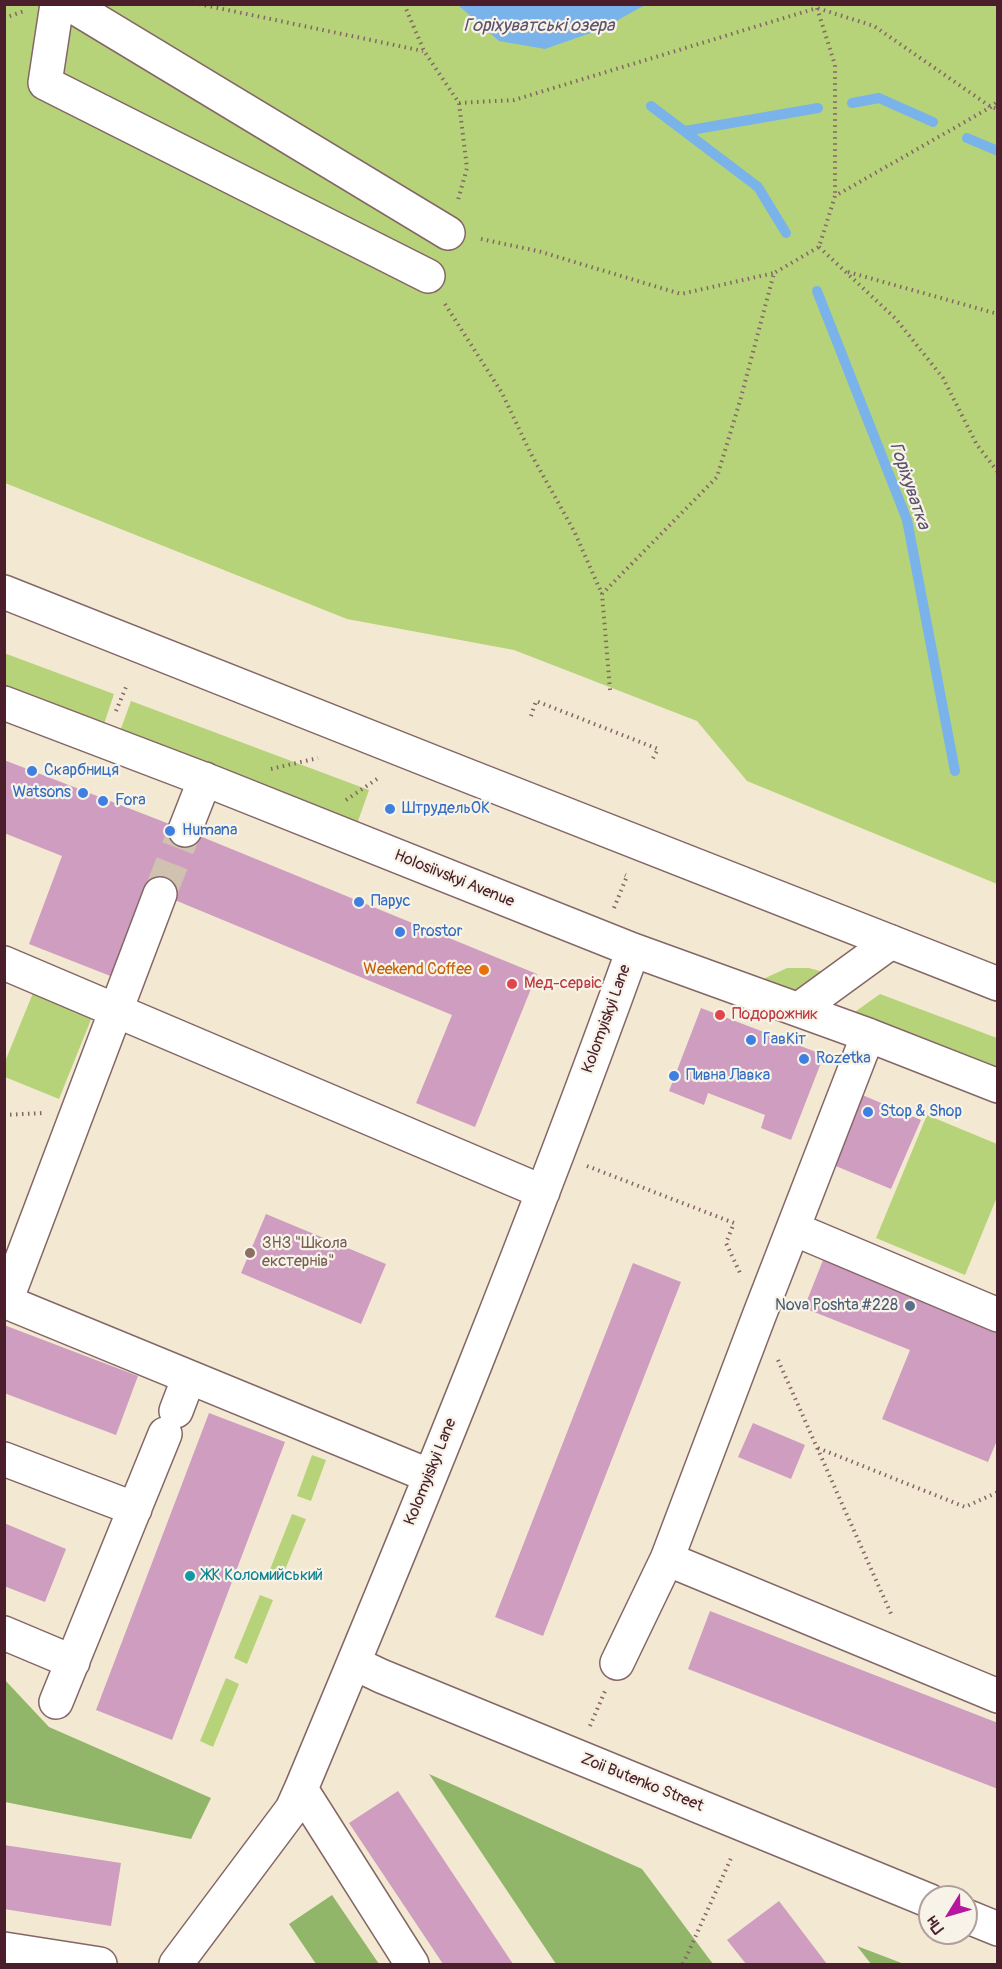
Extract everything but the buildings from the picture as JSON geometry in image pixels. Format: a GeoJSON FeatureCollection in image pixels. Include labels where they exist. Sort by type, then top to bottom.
{"type":"FeatureCollection","features":[{"type":"Feature","properties":{"kind":"main road"},"geometry":{"type":"LineString","coordinates":[[57,4],[45,83],[428,276]]}},
{"type":"Feature","properties":{"kind":"main road"},"geometry":{"type":"LineString","coordinates":[[69,4],[448,232]]}},
{"type":"Feature","properties":{"kind":"main road"},"geometry":{"type":"LineString","coordinates":[[4,592],[388,746],[673,855],[998,984]]}},
{"type":"Feature","properties":{"kind":"main road","name":"Holosiivskyi Avenue"},"geometry":{"type":"LineString","coordinates":[[4,703],[205,779],[633,950],[799,1009],[998,1086]]}},
{"type":"Feature","properties":{"kind":"main road"},"geometry":{"type":"LineString","coordinates":[[185,830],[205,779]]}},
{"type":"Feature","properties":{"kind":"main road"},"geometry":{"type":"LineString","coordinates":[[160,894],[5,1301],[430,1476]]}},
{"type":"Feature","properties":{"kind":"main road"},"geometry":{"type":"LineString","coordinates":[[799,1009],[891,942]]}},
{"type":"Feature","properties":{"kind":"main road","name":"Kolomyiskyi Lane"},"geometry":{"type":"LineString","coordinates":[[176,1965],[292,1809],[354,1663],[543,1192],[633,950]]}},
{"type":"Feature","properties":{"kind":"main road"},"geometry":{"type":"LineString","coordinates":[[4,963],[543,1192]]}},
{"type":"Feature","properties":{"kind":"main road"},"geometry":{"type":"LineString","coordinates":[[617,1663],[668,1559],[868,1035]]}},
{"type":"Feature","properties":{"kind":"main road"},"geometry":{"type":"LineString","coordinates":[[794,1229],[998,1315]]}},
{"type":"Feature","properties":{"kind":"main road"},"geometry":{"type":"LineString","coordinates":[[56,1702],[189,1377]]}},
{"type":"Feature","properties":{"kind":"main road"},"geometry":{"type":"LineString","coordinates":[[4,1459],[135,1509]]}},
{"type":"Feature","properties":{"kind":"main road"},"geometry":{"type":"LineString","coordinates":[[668,1559],[998,1696]]}},
{"type":"Feature","properties":{"kind":"main road"},"geometry":{"type":"LineString","coordinates":[[4,1634],[73,1662]]}},
{"type":"Feature","properties":{"kind":"main road","name":"Zoii Butenko Street"},"geometry":{"type":"LineString","coordinates":[[354,1663],[918,1896]]}},
{"type":"Feature","properties":{"kind":"main road"},"geometry":{"type":"LineString","coordinates":[[301,1789],[412,1965]]}},
{"type":"Feature","properties":{"kind":"main road"},"geometry":{"type":"LineString","coordinates":[[978,1921],[998,1929]]}},
{"type":"Feature","properties":{"kind":"main road"},"geometry":{"type":"LineString","coordinates":[[4,1949],[100,1965]]}},
{"type":"Feature","properties":{"kind":"path"},"geometry":{"type":"LineString","coordinates":[[199,4],[424,51]]}},
{"type":"Feature","properties":{"kind":"path"},"geometry":{"type":"LineString","coordinates":[[404,4],[424,51],[459,103],[467,168],[448,232],[538,250],[681,294],[774,273],[819,246],[835,196],[835,64],[816,6]]}},
{"type":"Feature","properties":{"kind":"path"},"geometry":{"type":"LineString","coordinates":[[459,103],[514,100],[816,6],[874,26],[991,107],[998,109]]}},
{"type":"Feature","properties":{"kind":"path"},"geometry":{"type":"LineString","coordinates":[[835,196],[998,101]]}},
{"type":"Feature","properties":{"kind":"path"},"geometry":{"type":"LineString","coordinates":[[819,246],[896,319],[943,378],[977,445],[998,472]]}},
{"type":"Feature","properties":{"kind":"path"},"geometry":{"type":"LineString","coordinates":[[846,272],[998,314]]}},
{"type":"Feature","properties":{"kind":"path"},"geometry":{"type":"LineString","coordinates":[[602,594],[717,477],[774,273]]}},
{"type":"Feature","properties":{"kind":"path"},"geometry":{"type":"LineString","coordinates":[[428,276],[502,393],[530,452],[575,533],[602,594],[610,690]]}},
{"type":"Feature","properties":{"kind":"path"},"geometry":{"type":"LineString","coordinates":[[531,716],[536,701],[658,749],[651,762]]}},
{"type":"Feature","properties":{"kind":"path"},"geometry":{"type":"LineString","coordinates":[[614,909],[627,876],[618,872]]}},
{"type":"Feature","properties":{"kind":"path"},"geometry":{"type":"LineString","coordinates":[[586,1166],[734,1223],[726,1243],[911,1661]]}},
{"type":"Feature","properties":{"kind":"path"},"geometry":{"type":"LineString","coordinates":[[817,1448],[965,1507],[998,1492]]}},
{"type":"Feature","properties":{"kind":"path"},"geometry":{"type":"LineString","coordinates":[[587,1733],[617,1663]]}},
{"type":"Feature","properties":{"kind":"path"},"geometry":{"type":"LineString","coordinates":[[683,1965],[735,1849]]}},
{"type":"Feature","properties":{"kind":"green space"},"geometry":{"type":"Polygon","coordinates":[[[5,5],[997,5],[997,884],[747,781],[697,721],[514,650],[347,619],[5,483],[5,5]]]}},
{"type":"Feature","properties":{"kind":"green space"},"geometry":{"type":"Polygon","coordinates":[[[4,653],[114,694],[104,724],[5,688],[4,653]]]}},
{"type":"Feature","properties":{"kind":"green space"},"geometry":{"type":"Polygon","coordinates":[[[131,701],[369,790],[356,827],[119,734],[131,701]]]}},
{"type":"Feature","properties":{"kind":"green space"},"geometry":{"type":"Polygon","coordinates":[[[787,968],[809,968],[834,975],[802,998],[759,981],[787,968]]]}},
{"type":"Feature","properties":{"kind":"green space"},"geometry":{"type":"Polygon","coordinates":[[[33,993],[92,1017],[59,1099],[5,1077],[4,1064],[33,993]]]}},
{"type":"Feature","properties":{"kind":"green space"},"geometry":{"type":"Polygon","coordinates":[[[880,994],[997,1038],[997,1071],[852,1014],[880,994]]]}},
{"type":"Feature","properties":{"kind":"green space"},"geometry":{"type":"Polygon","coordinates":[[[927,1115],[997,1144],[997,1197],[965,1275],[876,1238],[927,1115]]]}},
{"type":"Feature","properties":{"kind":"green space"},"geometry":{"type":"Polygon","coordinates":[[[312,1455],[326,1460],[311,1501],[297,1496],[312,1455]]]}},
{"type":"Feature","properties":{"kind":"green space"},"geometry":{"type":"Polygon","coordinates":[[[292,1514],[306,1519],[280,1582],[267,1577],[292,1514]]]}},
{"type":"Feature","properties":{"kind":"green space"},"geometry":{"type":"Polygon","coordinates":[[[260,1595],[273,1600],[247,1664],[234,1658],[260,1595]]]}},
{"type":"Feature","properties":{"kind":"green space"},"geometry":{"type":"Polygon","coordinates":[[[226,1678],[239,1684],[213,1747],[200,1741],[226,1678]]]}},
{"type":"Feature","properties":{"kind":"green space"},"geometry":{"type":"Polygon","coordinates":[[[4,1679],[49,1727],[211,1798],[191,1839],[5,1802],[4,1679]]]}},
{"type":"Feature","properties":{"kind":"green space"},"geometry":{"type":"Polygon","coordinates":[[[429,1774],[642,1869],[713,1964],[556,1964],[429,1774]]]}},
{"type":"Feature","properties":{"kind":"green space"},"geometry":{"type":"Polygon","coordinates":[[[332,1895],[379,1964],[316,1964],[289,1924],[332,1895]]]}},
{"type":"Feature","properties":{"kind":"green space"},"geometry":{"type":"Polygon","coordinates":[[[857,1946],[904,1964],[871,1964],[857,1946]]]}},
{"type":"Feature","properties":{"kind":"water","name":"Горіхуватські озера"},"geometry":{"type":"Polygon","coordinates":[[[458,5],[645,5],[602,29],[545,49],[499,41],[458,5]]]}},
{"type":"Feature","properties":{"kind":"waterway"},"geometry":{"type":"LineString","coordinates":[[852,103],[879,98],[933,122]]}},
{"type":"Feature","properties":{"kind":"waterway","name":"Горіхуватка"},"geometry":{"type":"LineString","coordinates":[[651,106],[758,187],[786,233]]}},
{"type":"Feature","properties":{"kind":"waterway"},"geometry":{"type":"LineString","coordinates":[[685,131],[818,108]]}},
{"type":"Feature","properties":{"kind":"waterway"},"geometry":{"type":"LineString","coordinates":[[967,138],[998,151]]}},
{"type":"Feature","properties":{"kind":"waterway","name":"Горіхуватка"},"geometry":{"type":"LineString","coordinates":[[817,291],[907,520],[955,771]]}},
{"type":"Feature","properties":{"kind":"tunnel"},"geometry":{"type":"LineString","coordinates":[[160,894],[185,830]]}},
{"type":"Feature","properties":{"kind":"place","name":"Скарбниця"},"geometry":{"type":"Point","coordinates":[32,771]}},
{"type":"Feature","properties":{"kind":"place","name":"Watsons"},"geometry":{"type":"Point","coordinates":[83,793]}},
{"type":"Feature","properties":{"kind":"place","name":"Fora"},"geometry":{"type":"Point","coordinates":[103,801]}},
{"type":"Feature","properties":{"kind":"place","name":"ШтрудельОК"},"geometry":{"type":"Point","coordinates":[390,809]}},
{"type":"Feature","properties":{"kind":"place","name":"Humana"},"geometry":{"type":"Point","coordinates":[170,831]}},
{"type":"Feature","properties":{"kind":"place","name":"Парус"},"geometry":{"type":"Point","coordinates":[359,902]}},
{"type":"Feature","properties":{"kind":"place","name":"Prostor"},"geometry":{"type":"Point","coordinates":[400,932]}},
{"type":"Feature","properties":{"kind":"place","name":"Weekend Coffee"},"geometry":{"type":"Point","coordinates":[484,970]}},
{"type":"Feature","properties":{"kind":"place","name":"Мед-сервіс"},"geometry":{"type":"Point","coordinates":[512,984]}},
{"type":"Feature","properties":{"kind":"place","name":"Подорожник"},"geometry":{"type":"Point","coordinates":[720,1015]}},
{"type":"Feature","properties":{"kind":"place","name":"ГавКіт"},"geometry":{"type":"Point","coordinates":[751,1040]}},
{"type":"Feature","properties":{"kind":"place","name":"Rozetka"},"geometry":{"type":"Point","coordinates":[804,1059]}},
{"type":"Feature","properties":{"kind":"place","name":"Пивна Лавка"},"geometry":{"type":"Point","coordinates":[674,1076]}},
{"type":"Feature","properties":{"kind":"place","name":"Stop & Shop"},"geometry":{"type":"Point","coordinates":[868,1112]}},
{"type":"Feature","properties":{"kind":"place","name":"ЗНЗ \"Школа екстернів\""},"geometry":{"type":"Point","coordinates":[250,1253]}},
{"type":"Feature","properties":{"kind":"place","name":"Nova Poshta #228"},"geometry":{"type":"Point","coordinates":[910,1306]}},
{"type":"Feature","properties":{"kind":"place","name":"ЖК Коломийський"},"geometry":{"type":"Point","coordinates":[190,1576]}}]}
